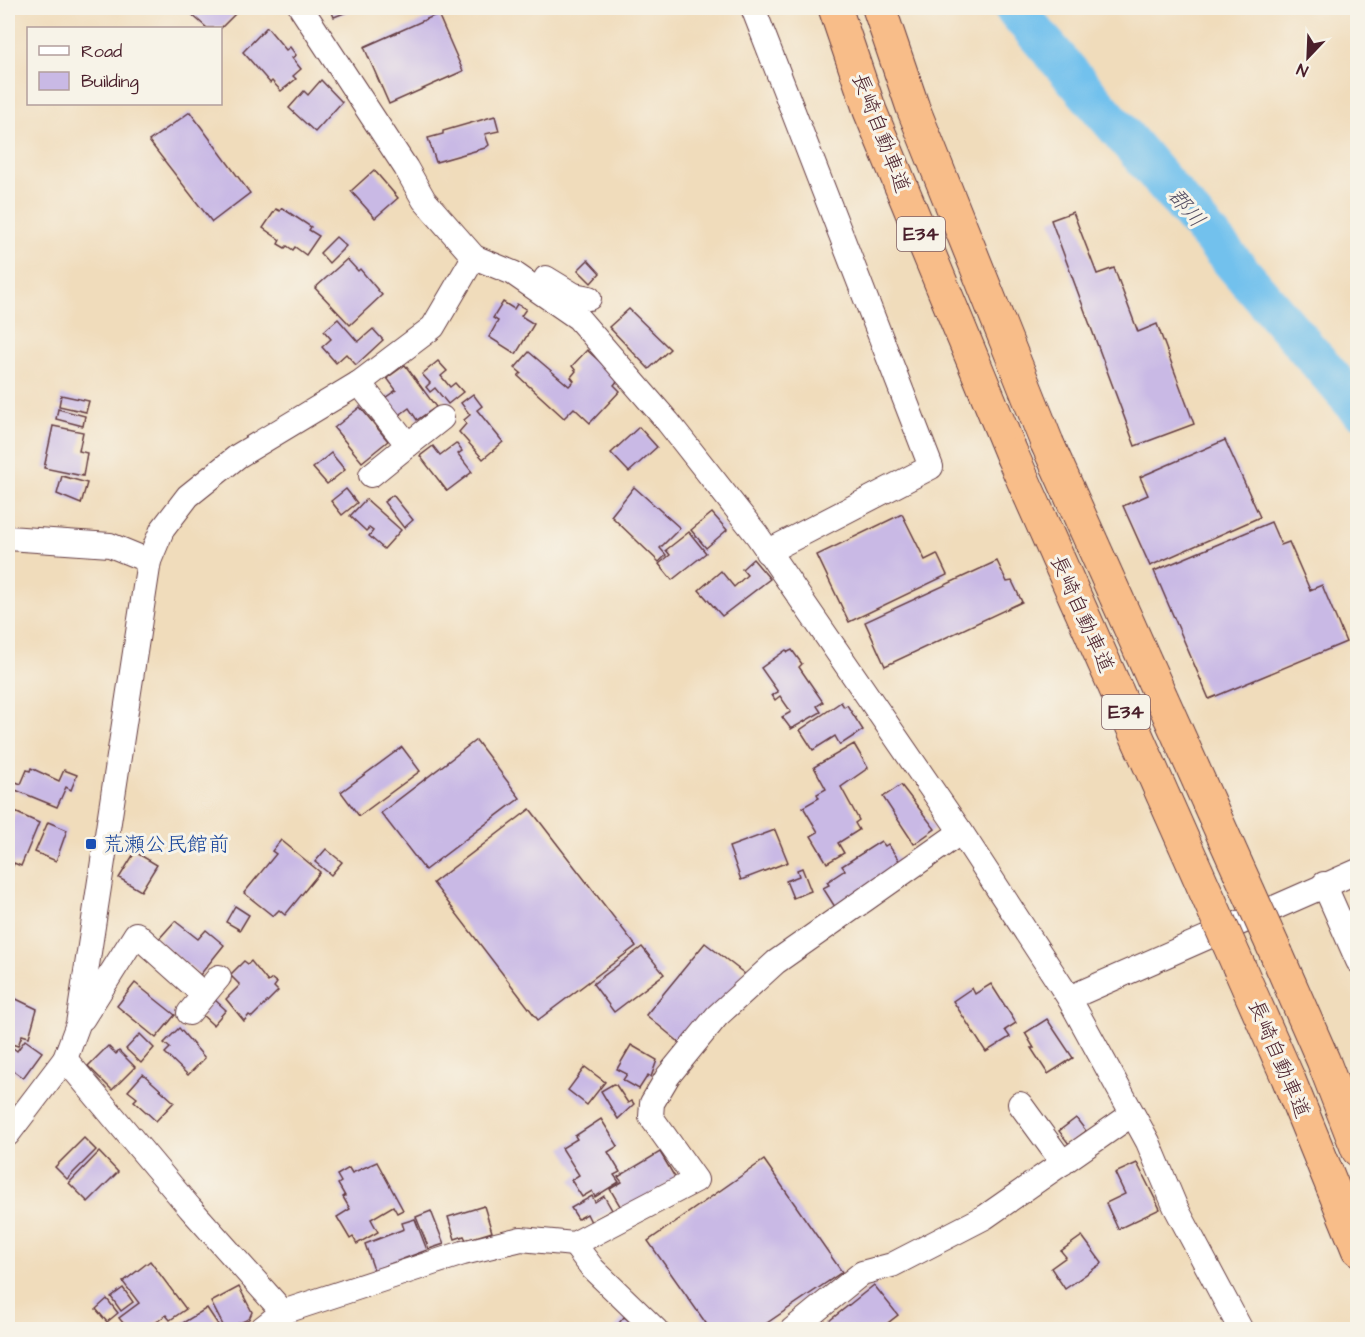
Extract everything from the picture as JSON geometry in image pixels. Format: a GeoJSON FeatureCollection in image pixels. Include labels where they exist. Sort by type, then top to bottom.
{"type":"FeatureCollection","features":[{"type":"Feature","properties":{"kind":"highway","name":"長崎自動車道"},"geometry":{"type":"LineString","coordinates":[[879,8],[913,108],[1047,443],[1323,1060],[1358,1150]]}},
{"type":"Feature","properties":{"kind":"highway","name":"長崎自動車道"},"geometry":{"type":"LineString","coordinates":[[836,9],[870,111],[1012,455],[1288,1078],[1358,1249]]}},
{"type":"Feature","properties":{"kind":"street"},"geometry":{"type":"LineString","coordinates":[[301,8],[406,168],[424,200],[474,258],[513,273],[578,318],[668,422],[757,535],[961,832],[1069,998],[1131,1115],[1148,1142],[1175,1206],[1241,1329]]}},
{"type":"Feature","properties":{"kind":"street"},"geometry":{"type":"LineString","coordinates":[[753,8],[931,467],[767,552]]}},
{"type":"Feature","properties":{"kind":"street"},"geometry":{"type":"LineString","coordinates":[[8,1134],[65,1059],[78,1024],[149,561],[162,530],[188,496],[238,456],[359,383],[433,327],[474,258]]}},
{"type":"Feature","properties":{"kind":"street"},"geometry":{"type":"LineString","coordinates":[[525,282],[536,272],[574,295],[589,298]]}},
{"type":"Feature","properties":{"kind":"street"},"geometry":{"type":"LineString","coordinates":[[359,383],[408,445]]}},
{"type":"Feature","properties":{"kind":"street"},"geometry":{"type":"LineString","coordinates":[[371,475],[442,418]]}},
{"type":"Feature","properties":{"kind":"street"},"geometry":{"type":"LineString","coordinates":[[8,538],[110,545],[149,561]]}},
{"type":"Feature","properties":{"kind":"street"},"geometry":{"type":"LineString","coordinates":[[260,1329],[283,1312],[463,1253],[521,1239],[574,1244],[696,1180],[651,1117],[652,1104],[668,1076],[717,1016],[776,962],[961,832]]}},
{"type":"Feature","properties":{"kind":"street"},"geometry":{"type":"LineString","coordinates":[[1069,998],[1358,871]]}},
{"type":"Feature","properties":{"kind":"street"},"geometry":{"type":"LineString","coordinates":[[1324,885],[1358,961]]}},
{"type":"Feature","properties":{"kind":"street"},"geometry":{"type":"LineString","coordinates":[[78,1024],[136,934],[204,995]]}},
{"type":"Feature","properties":{"kind":"street"},"geometry":{"type":"LineString","coordinates":[[65,1059],[190,1208],[283,1312]]}},
{"type":"Feature","properties":{"kind":"street"},"geometry":{"type":"LineString","coordinates":[[1020,1104],[1063,1163]]}},
{"type":"Feature","properties":{"kind":"street"},"geometry":{"type":"LineString","coordinates":[[792,1329],[862,1273],[892,1265],[985,1218],[1131,1115]]}},
{"type":"Feature","properties":{"kind":"street"},"geometry":{"type":"LineString","coordinates":[[574,1244],[593,1269],[656,1329]]}},
{"type":"Feature","properties":{"kind":"building"},"geometry":{"type":"Polygon","coordinates":[[[189,8],[241,8],[222,27],[206,27],[189,12],[189,8]]]}},
{"type":"Feature","properties":{"kind":"building"},"geometry":{"type":"Polygon","coordinates":[[[330,8],[357,8],[334,17],[330,8]]]}},
{"type":"Feature","properties":{"kind":"building"},"geometry":{"type":"Polygon","coordinates":[[[438,14],[463,71],[389,104],[364,47],[438,14]]]}},
{"type":"Feature","properties":{"kind":"building"},"geometry":{"type":"Polygon","coordinates":[[[267,27],[286,50],[290,47],[296,55],[292,58],[301,69],[293,76],[296,79],[281,91],[272,81],[270,83],[243,52],[267,27]]]}},
{"type":"Feature","properties":{"kind":"building"},"geometry":{"type":"Polygon","coordinates":[[[321,80],[342,102],[315,132],[289,108],[304,91],[308,95],[321,80]]]}},
{"type":"Feature","properties":{"kind":"building"},"geometry":{"type":"Polygon","coordinates":[[[190,112],[250,193],[212,222],[149,141],[190,112]]]}},
{"type":"Feature","properties":{"kind":"building"},"geometry":{"type":"Polygon","coordinates":[[[495,116],[499,131],[485,134],[489,145],[436,162],[428,138],[443,134],[443,131],[495,116]]]}},
{"type":"Feature","properties":{"kind":"building"},"geometry":{"type":"Polygon","coordinates":[[[374,170],[398,198],[375,218],[351,191],[374,170]]]}},
{"type":"Feature","properties":{"kind":"building"},"geometry":{"type":"Polygon","coordinates":[[[282,208],[311,227],[309,230],[319,236],[306,255],[295,247],[293,250],[278,244],[280,240],[263,228],[276,209],[280,211],[282,208]]]}},
{"type":"Feature","properties":{"kind":"building"},"geometry":{"type":"Polygon","coordinates":[[[1073,212],[1097,274],[1114,268],[1138,332],[1157,324],[1194,424],[1135,446],[1051,220],[1073,212]]]}},
{"type":"Feature","properties":{"kind":"building"},"geometry":{"type":"Polygon","coordinates":[[[336,237],[346,246],[329,263],[320,253],[336,237]]]}},
{"type":"Feature","properties":{"kind":"building"},"geometry":{"type":"Polygon","coordinates":[[[347,259],[358,271],[360,269],[382,295],[350,325],[315,288],[347,259]]]}},
{"type":"Feature","properties":{"kind":"building"},"geometry":{"type":"Polygon","coordinates":[[[588,260],[600,273],[591,283],[578,270],[588,260]]]}},
{"type":"Feature","properties":{"kind":"building"},"geometry":{"type":"Polygon","coordinates":[[[503,302],[514,309],[517,304],[526,309],[521,316],[534,324],[516,354],[489,337],[498,321],[493,318],[503,302]]]}},
{"type":"Feature","properties":{"kind":"building"},"geometry":{"type":"Polygon","coordinates":[[[629,309],[670,349],[649,369],[609,327],[629,309]]]}},
{"type":"Feature","properties":{"kind":"building"},"geometry":{"type":"Polygon","coordinates":[[[338,319],[358,342],[373,329],[383,340],[356,365],[346,354],[336,363],[322,347],[331,339],[324,331],[338,319]]]}},
{"type":"Feature","properties":{"kind":"building"},"geometry":{"type":"Polygon","coordinates":[[[587,350],[619,379],[614,385],[620,391],[590,423],[574,408],[564,418],[518,376],[521,373],[515,368],[529,352],[569,386],[574,381],[571,377],[576,371],[572,366],[587,350]]]}},
{"type":"Feature","properties":{"kind":"building"},"geometry":{"type":"Polygon","coordinates":[[[438,361],[447,371],[441,376],[450,387],[455,383],[463,392],[448,404],[435,388],[430,392],[426,387],[430,383],[422,374],[438,361]]]}},
{"type":"Feature","properties":{"kind":"building"},"geometry":{"type":"Polygon","coordinates":[[[405,365],[436,407],[417,420],[409,408],[398,416],[385,398],[396,390],[387,378],[405,365]]]}},
{"type":"Feature","properties":{"kind":"building"},"geometry":{"type":"Polygon","coordinates":[[[473,394],[482,406],[477,410],[503,442],[483,459],[459,432],[466,424],[464,420],[470,415],[461,403],[473,394]]]}},
{"type":"Feature","properties":{"kind":"building"},"geometry":{"type":"Polygon","coordinates":[[[61,395],[89,401],[86,412],[59,406],[61,395]]]}},
{"type":"Feature","properties":{"kind":"building"},"geometry":{"type":"Polygon","coordinates":[[[360,407],[388,441],[362,462],[334,428],[360,407]]]}},
{"type":"Feature","properties":{"kind":"building"},"geometry":{"type":"Polygon","coordinates":[[[58,409],[85,416],[83,426],[56,419],[58,409]]]}},
{"type":"Feature","properties":{"kind":"building"},"geometry":{"type":"Polygon","coordinates":[[[53,426],[83,432],[79,451],[87,453],[83,476],[44,468],[53,426]]]}},
{"type":"Feature","properties":{"kind":"building"},"geometry":{"type":"Polygon","coordinates":[[[639,427],[657,447],[629,472],[611,453],[639,427]]]}},
{"type":"Feature","properties":{"kind":"building"},"geometry":{"type":"Polygon","coordinates":[[[1225,440],[1260,517],[1150,566],[1123,506],[1148,495],[1140,477],[1225,440]]]}},
{"type":"Feature","properties":{"kind":"building"},"geometry":{"type":"Polygon","coordinates":[[[456,443],[462,451],[458,454],[472,472],[447,491],[420,456],[433,446],[440,455],[456,443]]]}},
{"type":"Feature","properties":{"kind":"building"},"geometry":{"type":"Polygon","coordinates":[[[331,453],[345,470],[327,484],[313,468],[331,453]]]}},
{"type":"Feature","properties":{"kind":"building"},"geometry":{"type":"Polygon","coordinates":[[[62,476],[87,483],[81,504],[57,494],[62,476]]]}},
{"type":"Feature","properties":{"kind":"building"},"geometry":{"type":"Polygon","coordinates":[[[634,487],[680,528],[660,548],[666,555],[659,562],[611,516],[634,487]]]}},
{"type":"Feature","properties":{"kind":"building"},"geometry":{"type":"Polygon","coordinates":[[[346,489],[357,503],[342,515],[331,501],[346,489]]]}},
{"type":"Feature","properties":{"kind":"building"},"geometry":{"type":"Polygon","coordinates":[[[393,495],[413,520],[404,528],[384,502],[393,495]]]}},
{"type":"Feature","properties":{"kind":"building"},"geometry":{"type":"Polygon","coordinates":[[[366,499],[401,530],[384,549],[369,536],[373,531],[369,528],[366,531],[350,516],[366,499]]]}},
{"type":"Feature","properties":{"kind":"building"},"geometry":{"type":"Polygon","coordinates":[[[712,513],[727,530],[706,548],[691,530],[712,513]]]}},
{"type":"Feature","properties":{"kind":"building"},"geometry":{"type":"Polygon","coordinates":[[[902,514],[925,560],[937,554],[947,575],[849,622],[817,555],[902,514]]]}},
{"type":"Feature","properties":{"kind":"building"},"geometry":{"type":"Polygon","coordinates":[[[1271,522],[1281,545],[1289,542],[1310,590],[1322,585],[1346,642],[1209,699],[1154,571],[1271,522]]]}},
{"type":"Feature","properties":{"kind":"building"},"geometry":{"type":"Polygon","coordinates":[[[689,532],[706,553],[672,580],[659,564],[670,555],[666,550],[689,532]]]}},
{"type":"Feature","properties":{"kind":"building"},"geometry":{"type":"Polygon","coordinates":[[[753,559],[770,579],[722,616],[699,590],[721,571],[734,587],[747,575],[742,569],[753,559]]]}},
{"type":"Feature","properties":{"kind":"building"},"geometry":{"type":"Polygon","coordinates":[[[997,561],[1007,582],[1012,581],[1022,602],[885,666],[865,622],[997,561]]]}},
{"type":"Feature","properties":{"kind":"building"},"geometry":{"type":"Polygon","coordinates":[[[786,650],[788,652],[792,650],[802,664],[799,667],[823,702],[817,706],[821,712],[791,729],[782,717],[791,712],[780,696],[775,700],[772,695],[778,692],[761,668],[786,650]]]}},
{"type":"Feature","properties":{"kind":"building"},"geometry":{"type":"Polygon","coordinates":[[[841,702],[844,707],[847,705],[863,730],[840,745],[835,736],[813,750],[800,730],[841,702]]]}},
{"type":"Feature","properties":{"kind":"building"},"geometry":{"type":"Polygon","coordinates":[[[476,740],[520,798],[425,870],[381,813],[476,740]]]}},
{"type":"Feature","properties":{"kind":"building"},"geometry":{"type":"Polygon","coordinates":[[[854,744],[868,768],[841,787],[859,820],[855,823],[859,830],[838,843],[844,853],[827,863],[811,836],[818,832],[803,807],[819,798],[817,794],[826,789],[814,767],[854,744]]]}},
{"type":"Feature","properties":{"kind":"building"},"geometry":{"type":"Polygon","coordinates":[[[402,747],[420,771],[359,816],[341,792],[402,747]]]}},
{"type":"Feature","properties":{"kind":"building"},"geometry":{"type":"Polygon","coordinates":[[[31,768],[59,781],[64,770],[77,775],[71,790],[66,787],[57,807],[13,789],[16,782],[21,784],[27,770],[30,771],[31,768]]]}},
{"type":"Feature","properties":{"kind":"building"},"geometry":{"type":"Polygon","coordinates":[[[901,785],[935,829],[914,844],[883,797],[901,785]]]}},
{"type":"Feature","properties":{"kind":"building"},"geometry":{"type":"Polygon","coordinates":[[[530,809],[636,946],[538,1020],[433,883],[530,809]]]}},
{"type":"Feature","properties":{"kind":"building"},"geometry":{"type":"Polygon","coordinates":[[[15,812],[39,823],[21,866],[14,863],[13,866],[8,864],[8,829],[15,812]]]}},
{"type":"Feature","properties":{"kind":"building"},"geometry":{"type":"Polygon","coordinates":[[[48,822],[67,830],[56,861],[35,852],[48,822]]]}},
{"type":"Feature","properties":{"kind":"building"},"geometry":{"type":"Polygon","coordinates":[[[775,830],[788,862],[741,880],[729,847],[775,830]]]}},
{"type":"Feature","properties":{"kind":"building"},"geometry":{"type":"Polygon","coordinates":[[[281,840],[320,872],[285,915],[279,910],[273,916],[244,893],[276,854],[272,851],[281,840]]]}},
{"type":"Feature","properties":{"kind":"building"},"geometry":{"type":"Polygon","coordinates":[[[881,841],[885,846],[888,844],[902,865],[835,907],[823,888],[829,885],[827,882],[845,870],[842,866],[881,841]]]}},
{"type":"Feature","properties":{"kind":"building"},"geometry":{"type":"Polygon","coordinates":[[[326,849],[342,862],[331,875],[315,862],[326,849]]]}},
{"type":"Feature","properties":{"kind":"building"},"geometry":{"type":"Polygon","coordinates":[[[135,852],[157,865],[141,891],[119,878],[135,852]]]}},
{"type":"Feature","properties":{"kind":"building"},"geometry":{"type":"Polygon","coordinates":[[[802,868],[811,891],[793,898],[786,881],[799,876],[797,870],[802,868]]]}},
{"type":"Feature","properties":{"kind":"building"},"geometry":{"type":"Polygon","coordinates":[[[235,906],[249,915],[240,930],[226,922],[235,906]]]}},
{"type":"Feature","properties":{"kind":"building"},"geometry":{"type":"Polygon","coordinates":[[[175,921],[198,939],[206,930],[224,945],[200,975],[158,940],[175,921]]]}},
{"type":"Feature","properties":{"kind":"building"},"geometry":{"type":"Polygon","coordinates":[[[705,943],[745,974],[685,1047],[646,1015],[705,943]]]}},
{"type":"Feature","properties":{"kind":"building"},"geometry":{"type":"Polygon","coordinates":[[[642,947],[664,974],[614,1012],[593,984],[642,947]]]}},
{"type":"Feature","properties":{"kind":"building"},"geometry":{"type":"Polygon","coordinates":[[[244,961],[248,964],[251,961],[268,982],[272,979],[277,983],[274,987],[278,991],[252,1017],[249,1015],[244,1021],[226,999],[240,985],[230,975],[244,961]]]}},
{"type":"Feature","properties":{"kind":"building"},"geometry":{"type":"Polygon","coordinates":[[[135,983],[175,1015],[156,1038],[117,1006],[135,983]]]}},
{"type":"Feature","properties":{"kind":"building"},"geometry":{"type":"Polygon","coordinates":[[[991,984],[1016,1023],[1005,1030],[1010,1037],[986,1052],[953,1001],[972,988],[975,994],[991,984]]]}},
{"type":"Feature","properties":{"kind":"building"},"geometry":{"type":"Polygon","coordinates":[[[8,995],[37,1009],[29,1037],[22,1035],[18,1046],[8,1043],[8,995]]]}},
{"type":"Feature","properties":{"kind":"building"},"geometry":{"type":"Polygon","coordinates":[[[214,999],[226,1010],[213,1025],[201,1014],[214,999]]]}},
{"type":"Feature","properties":{"kind":"building"},"geometry":{"type":"Polygon","coordinates":[[[1047,1019],[1073,1058],[1048,1074],[1031,1048],[1034,1048],[1025,1033],[1047,1019]]]}},
{"type":"Feature","properties":{"kind":"building"},"geometry":{"type":"Polygon","coordinates":[[[179,1028],[205,1058],[188,1075],[165,1053],[170,1048],[164,1043],[179,1028]]]}},
{"type":"Feature","properties":{"kind":"building"},"geometry":{"type":"Polygon","coordinates":[[[140,1034],[154,1048],[141,1063],[126,1049],[140,1034]]]}},
{"type":"Feature","properties":{"kind":"building"},"geometry":{"type":"Polygon","coordinates":[[[25,1040],[42,1052],[23,1078],[8,1067],[8,1044],[17,1051],[25,1040]]]}},
{"type":"Feature","properties":{"kind":"building"},"geometry":{"type":"Polygon","coordinates":[[[631,1045],[657,1060],[651,1077],[648,1075],[639,1089],[623,1080],[627,1074],[617,1069],[631,1045]]]}},
{"type":"Feature","properties":{"kind":"building"},"geometry":{"type":"Polygon","coordinates":[[[108,1046],[116,1054],[119,1051],[135,1067],[112,1090],[88,1066],[108,1046]]]}},
{"type":"Feature","properties":{"kind":"building"},"geometry":{"type":"Polygon","coordinates":[[[585,1067],[605,1082],[587,1105],[568,1090],[585,1067]]]}},
{"type":"Feature","properties":{"kind":"building"},"geometry":{"type":"Polygon","coordinates":[[[143,1074],[174,1102],[156,1121],[134,1101],[137,1098],[128,1091],[143,1074]]]}},
{"type":"Feature","properties":{"kind":"building"},"geometry":{"type":"Polygon","coordinates":[[[613,1084],[628,1103],[632,1101],[634,1104],[618,1119],[601,1091],[613,1084]]]}},
{"type":"Feature","properties":{"kind":"building"},"geometry":{"type":"Polygon","coordinates":[[[1076,1118],[1086,1131],[1069,1144],[1059,1131],[1076,1118]]]}},
{"type":"Feature","properties":{"kind":"building"},"geometry":{"type":"Polygon","coordinates":[[[601,1119],[618,1146],[608,1152],[620,1172],[614,1175],[619,1182],[595,1197],[592,1191],[582,1197],[571,1180],[579,1175],[562,1148],[577,1139],[575,1136],[601,1119]]]}},
{"type":"Feature","properties":{"kind":"building"},"geometry":{"type":"Polygon","coordinates":[[[84,1138],[96,1150],[67,1179],[55,1167],[84,1138]]]}},
{"type":"Feature","properties":{"kind":"building"},"geometry":{"type":"Polygon","coordinates":[[[99,1152],[118,1172],[88,1202],[69,1183],[99,1152]]]}},
{"type":"Feature","properties":{"kind":"building"},"geometry":{"type":"Polygon","coordinates":[[[660,1152],[676,1179],[623,1211],[610,1189],[622,1182],[618,1177],[660,1152]]]}},
{"type":"Feature","properties":{"kind":"building"},"geometry":{"type":"Polygon","coordinates":[[[764,1160],[842,1272],[758,1329],[710,1329],[648,1241],[764,1160]]]}},
{"type":"Feature","properties":{"kind":"building"},"geometry":{"type":"Polygon","coordinates":[[[377,1162],[403,1210],[397,1213],[393,1206],[371,1219],[378,1232],[357,1244],[353,1237],[350,1239],[337,1217],[350,1209],[338,1184],[341,1182],[337,1175],[349,1168],[352,1173],[377,1162]]]}},
{"type":"Feature","properties":{"kind":"building"},"geometry":{"type":"Polygon","coordinates":[[[1137,1163],[1160,1209],[1118,1229],[1106,1203],[1125,1194],[1115,1173],[1137,1163]]]}},
{"type":"Feature","properties":{"kind":"building"},"geometry":{"type":"Polygon","coordinates":[[[592,1196],[595,1202],[604,1196],[612,1210],[591,1222],[587,1214],[578,1219],[571,1208],[592,1196]]]}},
{"type":"Feature","properties":{"kind":"building"},"geometry":{"type":"Polygon","coordinates":[[[484,1206],[492,1232],[466,1240],[464,1236],[455,1239],[448,1217],[484,1206]]]}},
{"type":"Feature","properties":{"kind":"building"},"geometry":{"type":"Polygon","coordinates":[[[431,1211],[444,1244],[429,1249],[416,1217],[431,1211]]]}},
{"type":"Feature","properties":{"kind":"building"},"geometry":{"type":"Polygon","coordinates":[[[415,1219],[427,1250],[374,1270],[365,1244],[404,1229],[402,1223],[415,1219]]]}},
{"type":"Feature","properties":{"kind":"building"},"geometry":{"type":"Polygon","coordinates":[[[1082,1236],[1102,1263],[1065,1289],[1051,1268],[1066,1257],[1061,1251],[1082,1236]]]}},
{"type":"Feature","properties":{"kind":"building"},"geometry":{"type":"Polygon","coordinates":[[[150,1261],[186,1309],[170,1320],[166,1315],[147,1329],[128,1329],[119,1318],[139,1303],[123,1282],[150,1261]]]}},
{"type":"Feature","properties":{"kind":"building"},"geometry":{"type":"Polygon","coordinates":[[[874,1285],[898,1315],[880,1329],[819,1329],[874,1285]]]}},
{"type":"Feature","properties":{"kind":"building"},"geometry":{"type":"Polygon","coordinates":[[[239,1287],[252,1312],[249,1319],[225,1329],[211,1302],[239,1287]]]}},
{"type":"Feature","properties":{"kind":"building"},"geometry":{"type":"Polygon","coordinates":[[[123,1288],[133,1302],[121,1311],[111,1297],[123,1288]]]}},
{"type":"Feature","properties":{"kind":"building"},"geometry":{"type":"Polygon","coordinates":[[[107,1299],[118,1313],[107,1322],[96,1309],[107,1299]]]}},
{"type":"Feature","properties":{"kind":"building"},"geometry":{"type":"Polygon","coordinates":[[[207,1308],[221,1329],[173,1329],[207,1308]]]}},
{"type":"Feature","properties":{"kind":"building"},"geometry":{"type":"Polygon","coordinates":[[[624,1317],[639,1329],[614,1329],[624,1317]]]}},
{"type":"Feature","properties":{"kind":"waterway","name":"郡川"},"geometry":{"type":"LineString","coordinates":[[1014,8],[1358,408]]}},
{"type":"Feature","properties":{"kind":"place","name":"荒瀬公民館前"},"geometry":{"type":"Point","coordinates":[91,844]}}]}
